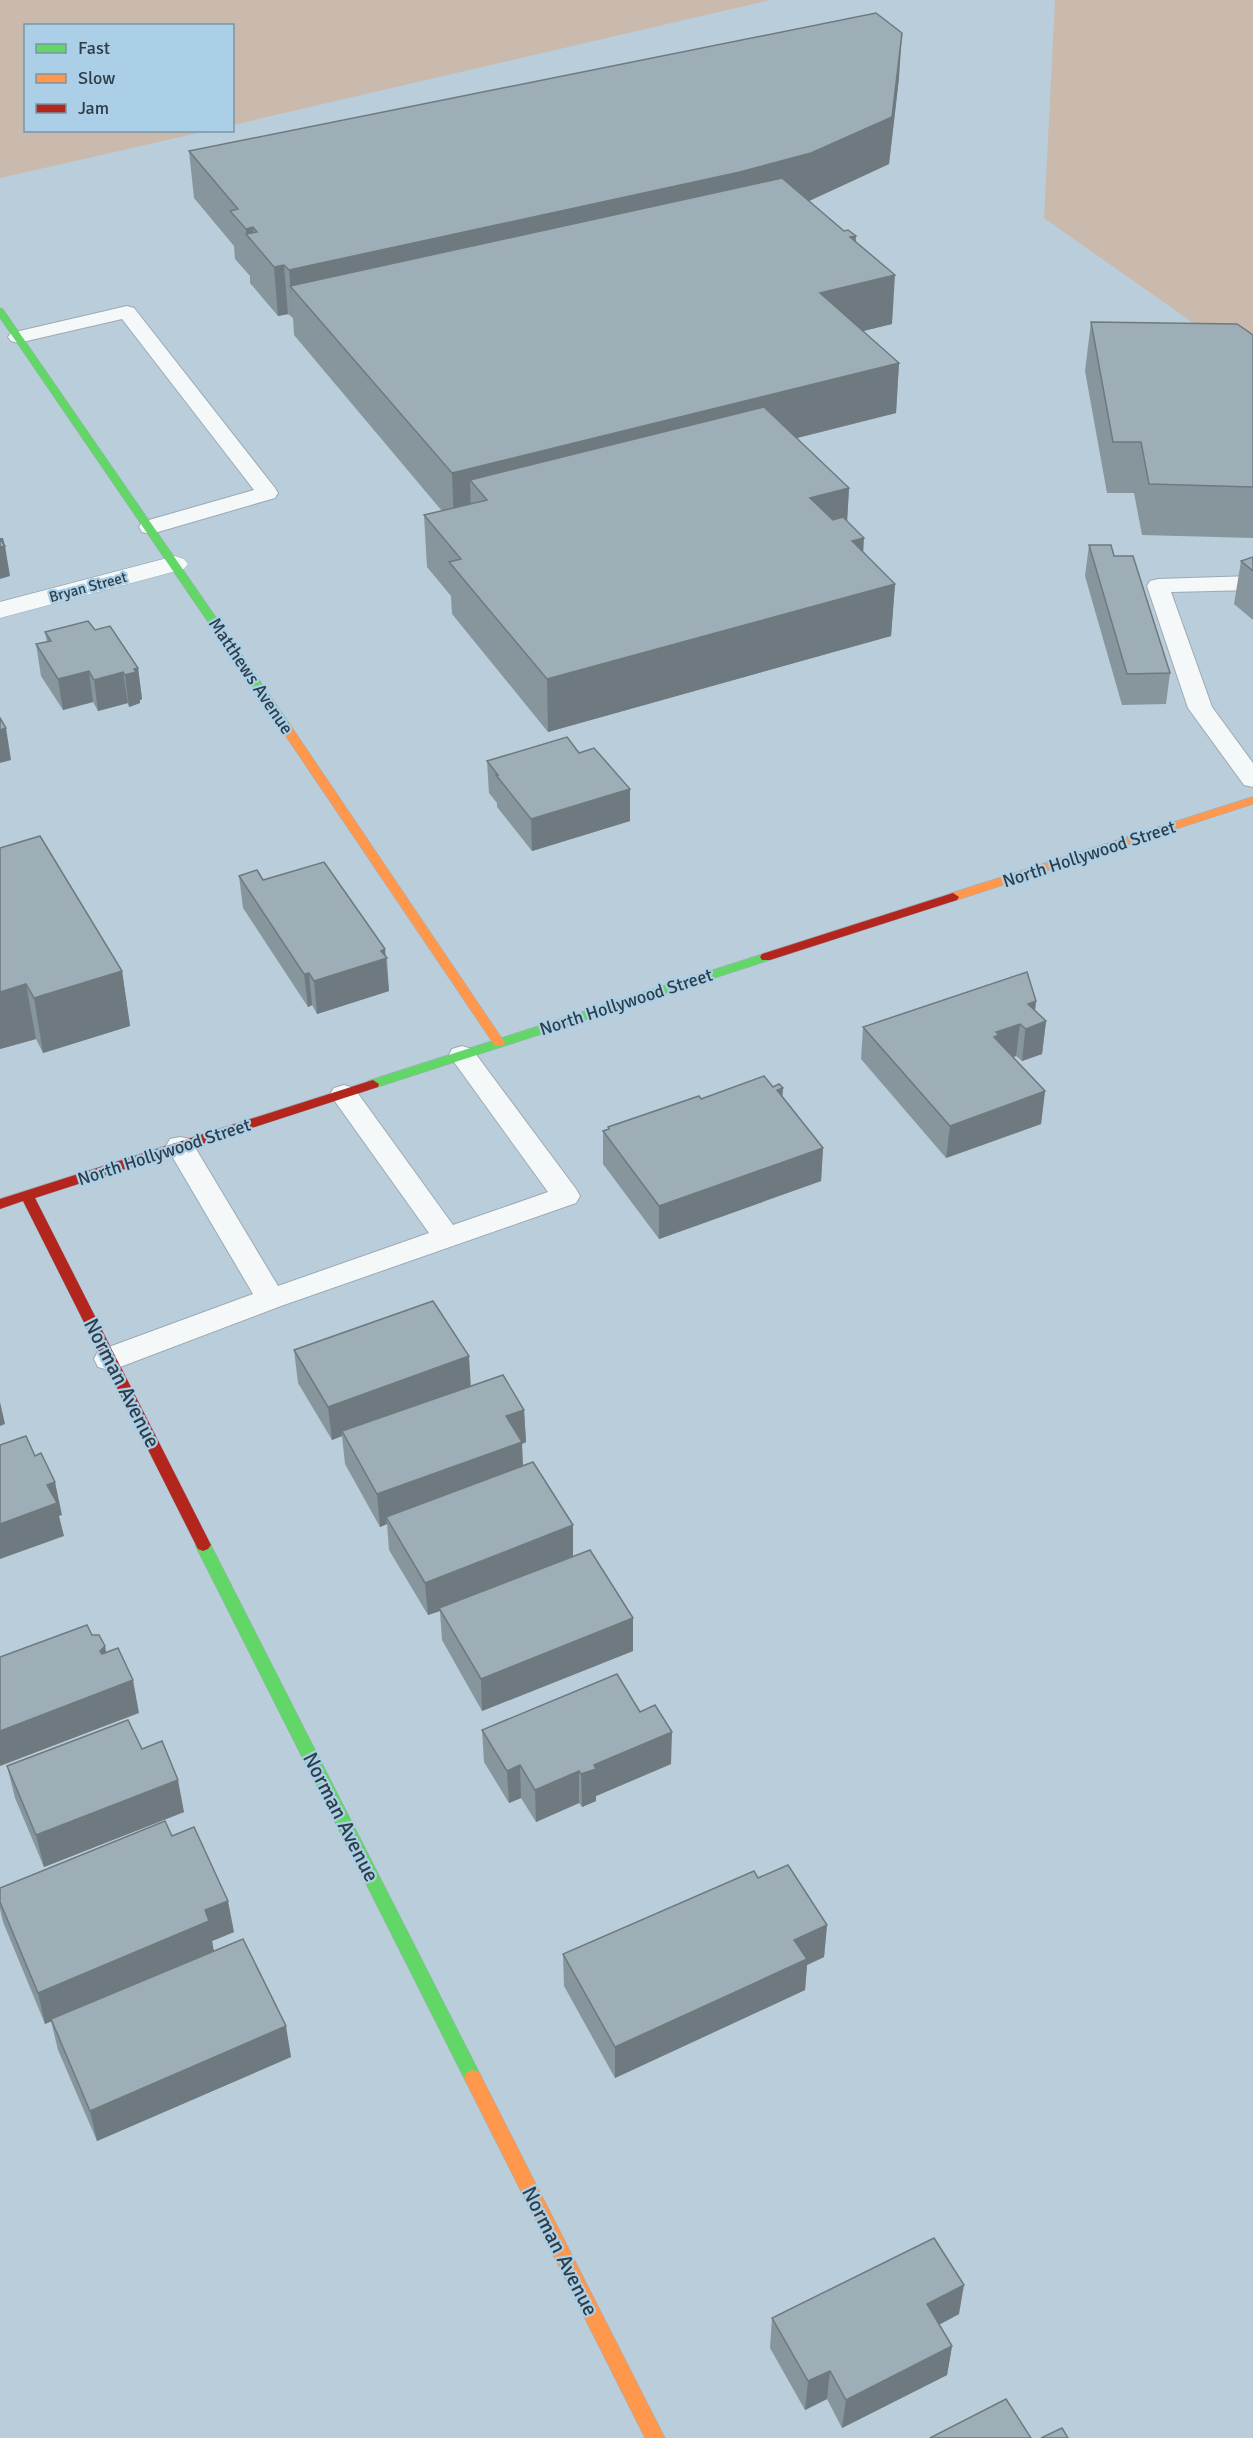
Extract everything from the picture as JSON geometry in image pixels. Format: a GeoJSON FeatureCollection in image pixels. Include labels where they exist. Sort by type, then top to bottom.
{"type":"FeatureCollection","features":[{"type":"Feature","properties":{"kind":"street","name":"Matthews Avenue"},"geometry":{"type":"LineString","coordinates":[[0,311],[176,564],[499,1043]]}},
{"type":"Feature","properties":{"kind":"street","name":"Bryan Street"},"geometry":{"type":"LineString","coordinates":[[0,610],[176,564]]}},
{"type":"Feature","properties":{"kind":"street","name":"North Hollywood Street"},"geometry":{"type":"LineString","coordinates":[[0,1204],[1253,800]]}},
{"type":"Feature","properties":{"kind":"street","name":"Norman Avenue"},"geometry":{"type":"LineString","coordinates":[[27,1196],[655,2438]]}},
{"type":"Feature","properties":{"kind":"lane"},"geometry":{"type":"LineString","coordinates":[[18,337],[127,312],[267,493],[150,527]]}},
{"type":"Feature","properties":{"kind":"lane"},"geometry":{"type":"LineString","coordinates":[[1253,583],[1158,586],[1200,708],[1253,780]]}},
{"type":"Feature","properties":{"kind":"lane"},"geometry":{"type":"LineString","coordinates":[[109,1359],[271,1299],[566,1196],[462,1055]]}},
{"type":"Feature","properties":{"kind":"lane"},"geometry":{"type":"LineString","coordinates":[[344,1094],[447,1238]]}},
{"type":"Feature","properties":{"kind":"lane"},"geometry":{"type":"LineString","coordinates":[[180,1146],[271,1299]]}},
{"type":"Feature","properties":{"kind":"shaded area"},"geometry":{"type":"Polygon","coordinates":[[[0,0],[770,0],[234,125],[234,24],[24,24],[24,132],[203,132],[0,178],[0,0]]]}},
{"type":"Feature","properties":{"kind":"shaded area"},"geometry":{"type":"Polygon","coordinates":[[[1055,0],[1253,0],[1253,365],[1044,218],[1055,0]]]}},
{"type":"Feature","properties":{"kind":"building"},"geometry":{"type":"Polygon","coordinates":[[[876,13],[902,33],[892,117],[811,153],[740,172],[289,270],[284,265],[274,267],[246,234],[257,232],[253,227],[246,229],[230,211],[238,209],[189,151],[876,13]]]}},
{"type":"Feature","properties":{"kind":"building"},"geometry":{"type":"Polygon","coordinates":[[[782,178],[844,231],[848,230],[856,236],[850,237],[895,275],[820,293],[899,363],[452,473],[290,286],[782,178]]]}},
{"type":"Feature","properties":{"kind":"building"},"geometry":{"type":"Polygon","coordinates":[[[1091,322],[1237,324],[1253,335],[1253,487],[1149,484],[1141,442],[1113,442],[1091,322]]]}},
{"type":"Feature","properties":{"kind":"building"},"geometry":{"type":"Polygon","coordinates":[[[764,407],[849,488],[810,498],[833,520],[843,517],[864,538],[852,541],[895,584],[547,679],[449,562],[461,559],[424,515],[487,500],[470,480],[764,407]]]}},
{"type":"Feature","properties":{"kind":"building"},"geometry":{"type":"Polygon","coordinates":[[[1089,545],[1111,545],[1114,556],[1133,556],[1170,673],[1127,674],[1089,545]]]}},
{"type":"Feature","properties":{"kind":"building"},"geometry":{"type":"Polygon","coordinates":[[[1253,557],[1253,571],[1241,561],[1253,557]]]}},
{"type":"Feature","properties":{"kind":"building"},"geometry":{"type":"Polygon","coordinates":[[[88,621],[95,630],[110,626],[138,668],[134,669],[136,672],[125,675],[123,672],[94,680],[89,671],[58,679],[36,644],[51,641],[45,632],[88,621]]]}},
{"type":"Feature","properties":{"kind":"building"},"geometry":{"type":"Polygon","coordinates":[[[0,718],[6,728],[0,730],[0,718]]]}},
{"type":"Feature","properties":{"kind":"building"},"geometry":{"type":"Polygon","coordinates":[[[567,737],[579,753],[594,748],[630,789],[531,819],[487,761],[567,737]]]}},
{"type":"Feature","properties":{"kind":"building"},"geometry":{"type":"Polygon","coordinates":[[[40,836],[122,971],[34,998],[26,984],[0,992],[0,848],[40,836]]]}},
{"type":"Feature","properties":{"kind":"building"},"geometry":{"type":"Polygon","coordinates":[[[324,862],[385,949],[381,951],[387,958],[314,981],[309,973],[304,974],[239,876],[257,870],[263,880],[324,862]]]}},
{"type":"Feature","properties":{"kind":"building"},"geometry":{"type":"Polygon","coordinates":[[[1027,972],[1036,1001],[1028,1004],[1046,1021],[1026,1029],[1020,1024],[996,1032],[999,1035],[994,1037],[1045,1091],[950,1126],[863,1027],[1027,972]]]}},
{"type":"Feature","properties":{"kind":"building"},"geometry":{"type":"Polygon","coordinates":[[[764,1076],[773,1087],[779,1084],[783,1088],[777,1090],[823,1148],[659,1206],[603,1131],[609,1129],[608,1127],[699,1096],[701,1099],[764,1076]]]}},
{"type":"Feature","properties":{"kind":"building"},"geometry":{"type":"Polygon","coordinates":[[[433,1301],[469,1356],[328,1407],[294,1350],[433,1301]]]}},
{"type":"Feature","properties":{"kind":"building"},"geometry":{"type":"Polygon","coordinates":[[[503,1375],[524,1410],[506,1416],[522,1442],[377,1494],[342,1431],[503,1375]]]}},
{"type":"Feature","properties":{"kind":"building"},"geometry":{"type":"Polygon","coordinates":[[[26,1436],[35,1456],[41,1453],[55,1482],[47,1485],[57,1503],[0,1524],[0,1445],[26,1436]]]}},
{"type":"Feature","properties":{"kind":"building"},"geometry":{"type":"Polygon","coordinates":[[[533,1462],[573,1525],[425,1583],[386,1517],[533,1462]]]}},
{"type":"Feature","properties":{"kind":"building"},"geometry":{"type":"Polygon","coordinates":[[[590,1550],[633,1618],[481,1679],[439,1608],[590,1550]]]}},
{"type":"Feature","properties":{"kind":"building"},"geometry":{"type":"Polygon","coordinates":[[[87,1625],[92,1635],[99,1635],[105,1646],[100,1651],[102,1654],[118,1648],[133,1680],[0,1731],[0,1657],[87,1625]]]}},
{"type":"Feature","properties":{"kind":"building"},"geometry":{"type":"Polygon","coordinates":[[[617,1674],[640,1712],[655,1705],[672,1732],[594,1765],[596,1769],[581,1774],[579,1771],[535,1790],[520,1765],[507,1771],[482,1730],[617,1674]]]}},
{"type":"Feature","properties":{"kind":"building"},"geometry":{"type":"Polygon","coordinates":[[[128,1720],[142,1749],[162,1741],[178,1780],[36,1835],[7,1766],[128,1720]]]}},
{"type":"Feature","properties":{"kind":"building"},"geometry":{"type":"Polygon","coordinates":[[[165,1821],[172,1836],[194,1827],[228,1901],[205,1910],[209,1921],[38,1993],[0,1902],[0,1888],[165,1821]]]}},
{"type":"Feature","properties":{"kind":"building"},"geometry":{"type":"Polygon","coordinates":[[[788,1865],[827,1925],[794,1940],[807,1959],[615,2047],[563,1954],[754,1871],[758,1878],[788,1865]]]}},
{"type":"Feature","properties":{"kind":"building"},"geometry":{"type":"Polygon","coordinates":[[[243,1939],[286,2026],[90,2111],[51,2019],[243,1939]]]}},
{"type":"Feature","properties":{"kind":"building"},"geometry":{"type":"Polygon","coordinates":[[[934,2238],[964,2285],[927,2304],[952,2346],[846,2400],[830,2371],[808,2381],[772,2318],[934,2238]]]}},
{"type":"Feature","properties":{"kind":"building"},"geometry":{"type":"Polygon","coordinates":[[[1006,2399],[1031,2438],[930,2438],[1006,2399]]]}},
{"type":"Feature","properties":{"kind":"building"},"geometry":{"type":"Polygon","coordinates":[[[1062,2428],[1068,2438],[1041,2438],[1062,2428]]]}},
{"type":"Feature","properties":{"kind":"traffic: fast"},"geometry":{"type":"LineString","coordinates":[[0,311],[283,723]]}},
{"type":"Feature","properties":{"kind":"traffic: fast"},"geometry":{"type":"LineString","coordinates":[[373,1084],[766,957]]}},
{"type":"Feature","properties":{"kind":"traffic: fast"},"geometry":{"type":"LineString","coordinates":[[203,1545],[473,2078]]}},
{"type":"Feature","properties":{"kind":"traffic: slow"},"geometry":{"type":"LineString","coordinates":[[283,723],[499,1043]]}},
{"type":"Feature","properties":{"kind":"traffic: slow"},"geometry":{"type":"LineString","coordinates":[[953,897],[1253,800]]}},
{"type":"Feature","properties":{"kind":"traffic: slow"},"geometry":{"type":"LineString","coordinates":[[473,2078],[655,2438]]}},
{"type":"Feature","properties":{"kind":"traffic: jam"},"geometry":{"type":"LineString","coordinates":[[766,957],[953,897]]}},
{"type":"Feature","properties":{"kind":"traffic: jam"},"geometry":{"type":"LineString","coordinates":[[0,1204],[373,1084]]}},
{"type":"Feature","properties":{"kind":"traffic: jam"},"geometry":{"type":"LineString","coordinates":[[27,1196],[203,1545]]}}]}
